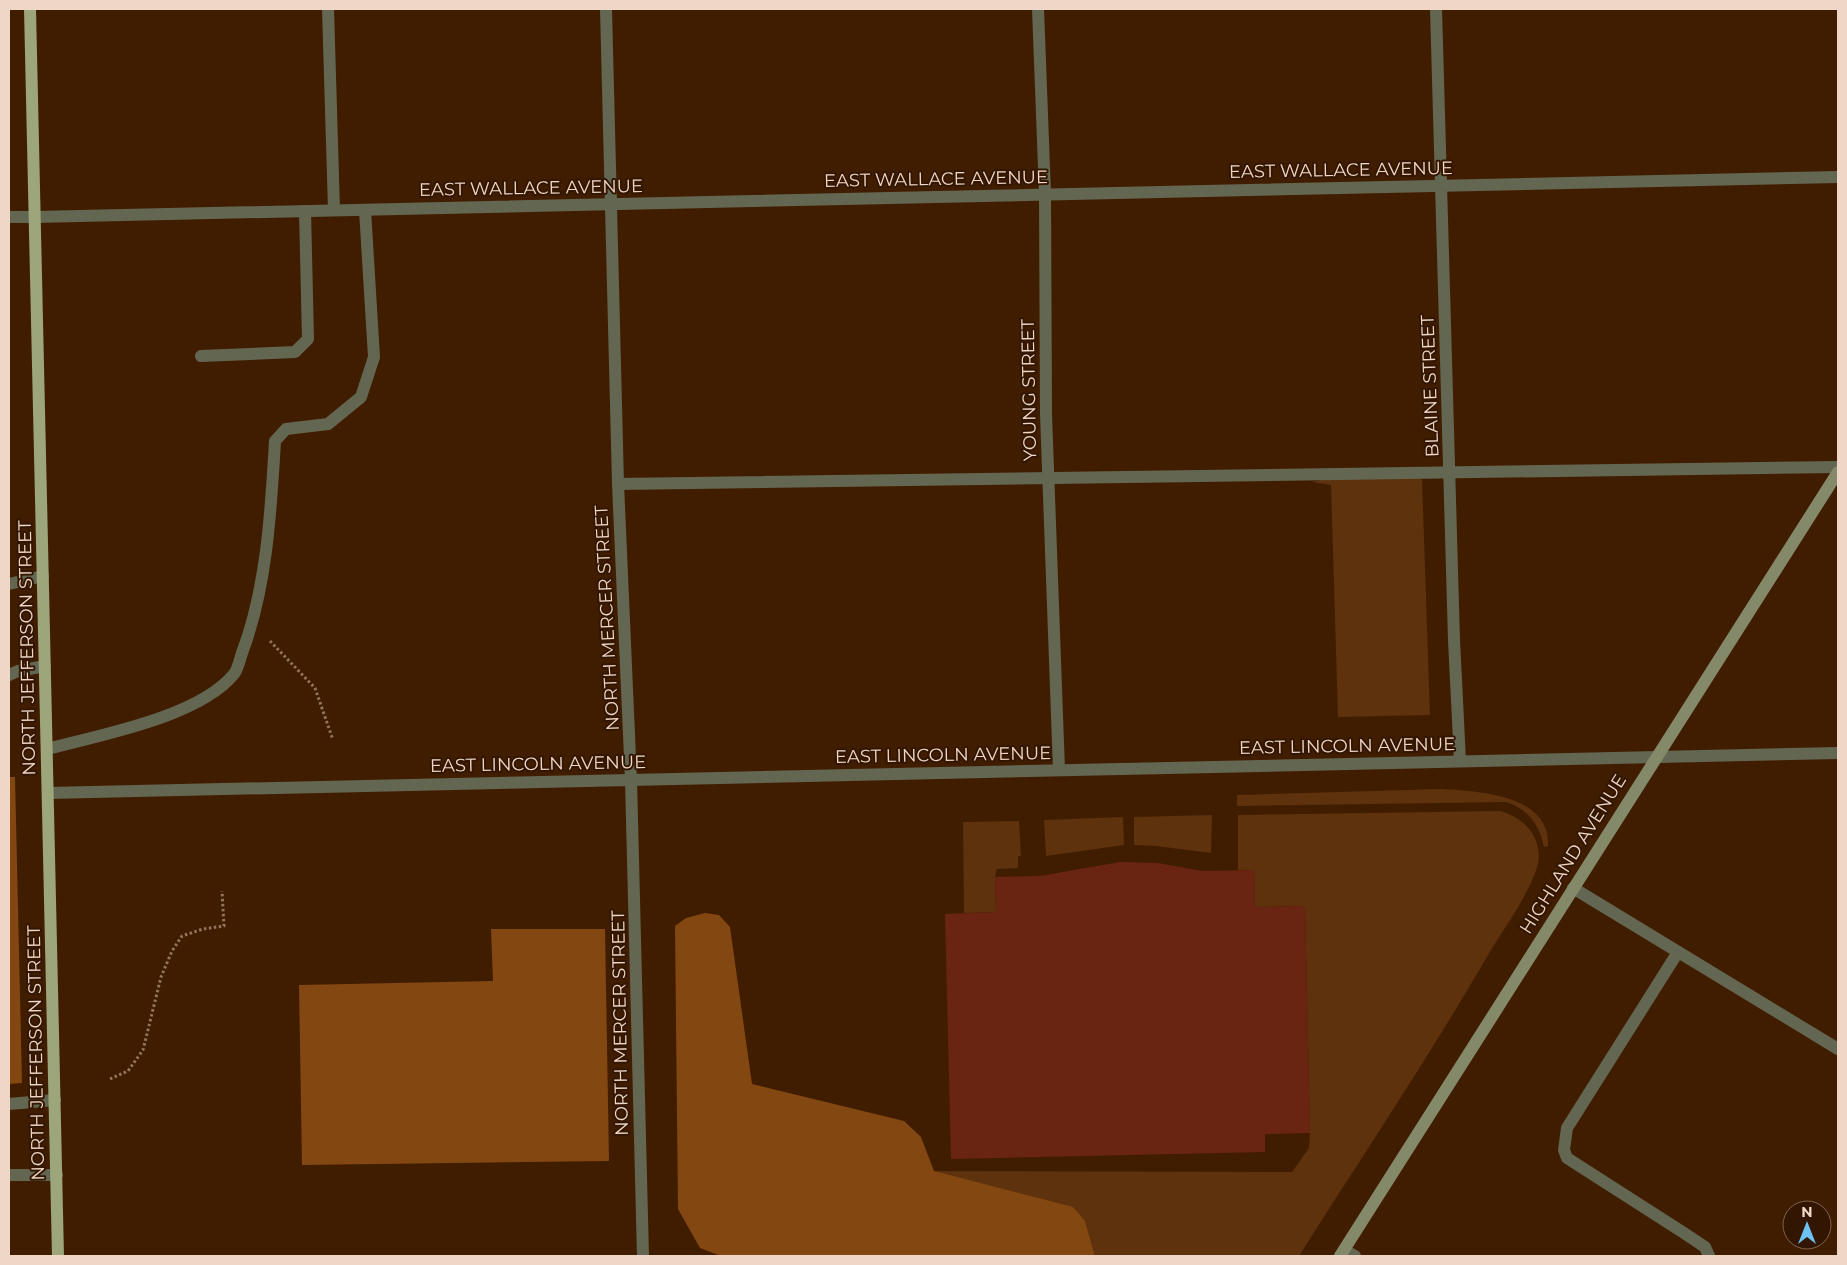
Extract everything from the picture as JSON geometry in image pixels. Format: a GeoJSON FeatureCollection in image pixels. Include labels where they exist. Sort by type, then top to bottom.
{"type":"FeatureCollection","features":[{"type":"Feature","properties":{"kind":"main road","name":"NORTH JEFFERSON STREET"},"geometry":{"type":"LineString","coordinates":[[30,9],[58,1256]]}},
{"type":"Feature","properties":{"kind":"main road","name":"HIGHLAND AVENUE"},"geometry":{"type":"LineString","coordinates":[[1346,1254],[1573,888],[1838,472]]}},
{"type":"Feature","properties":{"kind":"street"},"geometry":{"type":"LineString","coordinates":[[328,9],[334,210]]}},
{"type":"Feature","properties":{"kind":"street","name":"NORTH MERCER STREET"},"geometry":{"type":"LineString","coordinates":[[606,9],[618,484],[631,780],[643,1256]]}},
{"type":"Feature","properties":{"kind":"street","name":"YOUNG STREET"},"geometry":{"type":"LineString","coordinates":[[1038,9],[1045,194],[1048,477],[1059,770]]}},
{"type":"Feature","properties":{"kind":"street","name":"BLAINE STREET"},"geometry":{"type":"LineString","coordinates":[[1436,9],[1460,761]]}},
{"type":"Feature","properties":{"kind":"street","name":"EAST WALLACE AVENUE"},"geometry":{"type":"LineString","coordinates":[[9,217],[1838,177]]}},
{"type":"Feature","properties":{"kind":"street"},"geometry":{"type":"LineString","coordinates":[[200,356],[294,352],[308,339],[305,210]]}},
{"type":"Feature","properties":{"kind":"street"},"geometry":{"type":"LineString","coordinates":[[47,749],[118,731],[172,714],[210,694],[235,673],[250,633],[270,520],[275,440],[286,429],[328,424],[361,397],[374,357],[365,210]]}},
{"type":"Feature","properties":{"kind":"street"},"geometry":{"type":"LineString","coordinates":[[618,484],[1838,467]]}},
{"type":"Feature","properties":{"kind":"street"},"geometry":{"type":"LineString","coordinates":[[9,584],[43,576]]}},
{"type":"Feature","properties":{"kind":"street"},"geometry":{"type":"LineString","coordinates":[[9,675],[18,671],[45,666]]}},
{"type":"Feature","properties":{"kind":"street","name":"EAST LINCOLN AVENUE"},"geometry":{"type":"LineString","coordinates":[[48,793],[1838,753]]}},
{"type":"Feature","properties":{"kind":"street"},"geometry":{"type":"LineString","coordinates":[[1573,888],[1838,1049]]}},
{"type":"Feature","properties":{"kind":"street"},"geometry":{"type":"LineString","coordinates":[[1678,952],[1567,1128],[1564,1150],[1567,1158],[1705,1247],[1709,1256]]}},
{"type":"Feature","properties":{"kind":"street"},"geometry":{"type":"LineString","coordinates":[[9,1104],[55,1100]]}},
{"type":"Feature","properties":{"kind":"street"},"geometry":{"type":"LineString","coordinates":[[9,1175],[57,1175]]}},
{"type":"Feature","properties":{"kind":"path"},"geometry":{"type":"LineString","coordinates":[[252,619],[277,650],[315,688],[333,740]]}},
{"type":"Feature","properties":{"kind":"path"},"geometry":{"type":"LineString","coordinates":[[110,1079],[128,1071],[143,1050],[161,977],[172,951],[182,936],[202,929],[224,926],[222,891]]}},
{"type":"Feature","properties":{"kind":"shaded area"},"geometry":{"type":"Polygon","coordinates":[[[1328,479],[1422,479],[1430,715],[1338,717],[1331,485],[1312,482],[1328,479]]]}},
{"type":"Feature","properties":{"kind":"shaded area"},"geometry":{"type":"Polygon","coordinates":[[[9,777],[15,777],[22,1083],[9,1084],[9,777]]]}},
{"type":"Feature","properties":{"kind":"shaded area"},"geometry":{"type":"Polygon","coordinates":[[[1441,789],[1491,794],[1525,806],[1537,815],[1546,829],[1548,846],[1544,847],[1536,824],[1526,813],[1506,802],[1237,806],[1237,795],[1441,789]]]}},
{"type":"Feature","properties":{"kind":"shaded area"},"geometry":{"type":"Polygon","coordinates":[[[1500,811],[1523,823],[1534,837],[1539,854],[1531,884],[1445,1027],[1299,1256],[1095,1256],[1085,1221],[934,1171],[1292,1172],[1309,1148],[1310,1133],[1305,906],[1255,907],[1254,870],[1238,870],[1238,815],[1500,811]]]}},
{"type":"Feature","properties":{"kind":"shaded area"},"geometry":{"type":"Polygon","coordinates":[[[1212,815],[1211,853],[1134,845],[1134,817],[1212,815]]]}},
{"type":"Feature","properties":{"kind":"shaded area"},"geometry":{"type":"Polygon","coordinates":[[[1123,817],[1124,845],[1046,856],[1044,820],[1123,817]]]}},
{"type":"Feature","properties":{"kind":"shaded area"},"geometry":{"type":"Polygon","coordinates":[[[1019,821],[1021,856],[1018,856],[1018,868],[997,869],[995,877],[996,912],[964,913],[963,822],[1019,821]]]}},
{"type":"Feature","properties":{"kind":"shaded area"},"geometry":{"type":"Polygon","coordinates":[[[705,913],[719,915],[730,927],[752,1084],[904,1121],[921,1137],[934,1171],[1073,1207],[1085,1221],[1095,1256],[721,1256],[700,1248],[678,1209],[675,926],[686,918],[705,913]]]}},
{"type":"Feature","properties":{"kind":"shaded area"},"geometry":{"type":"Polygon","coordinates":[[[491,929],[605,929],[609,1161],[302,1165],[299,985],[493,981],[491,929]]]}},
{"type":"Feature","properties":{"kind":"building"},"geometry":{"type":"Polygon","coordinates":[[[1120,862],[1158,863],[1202,871],[1254,870],[1255,907],[1305,906],[1310,1133],[1265,1134],[1265,1152],[951,1159],[945,914],[996,912],[995,877],[1040,876],[1120,862]]]}}]}
